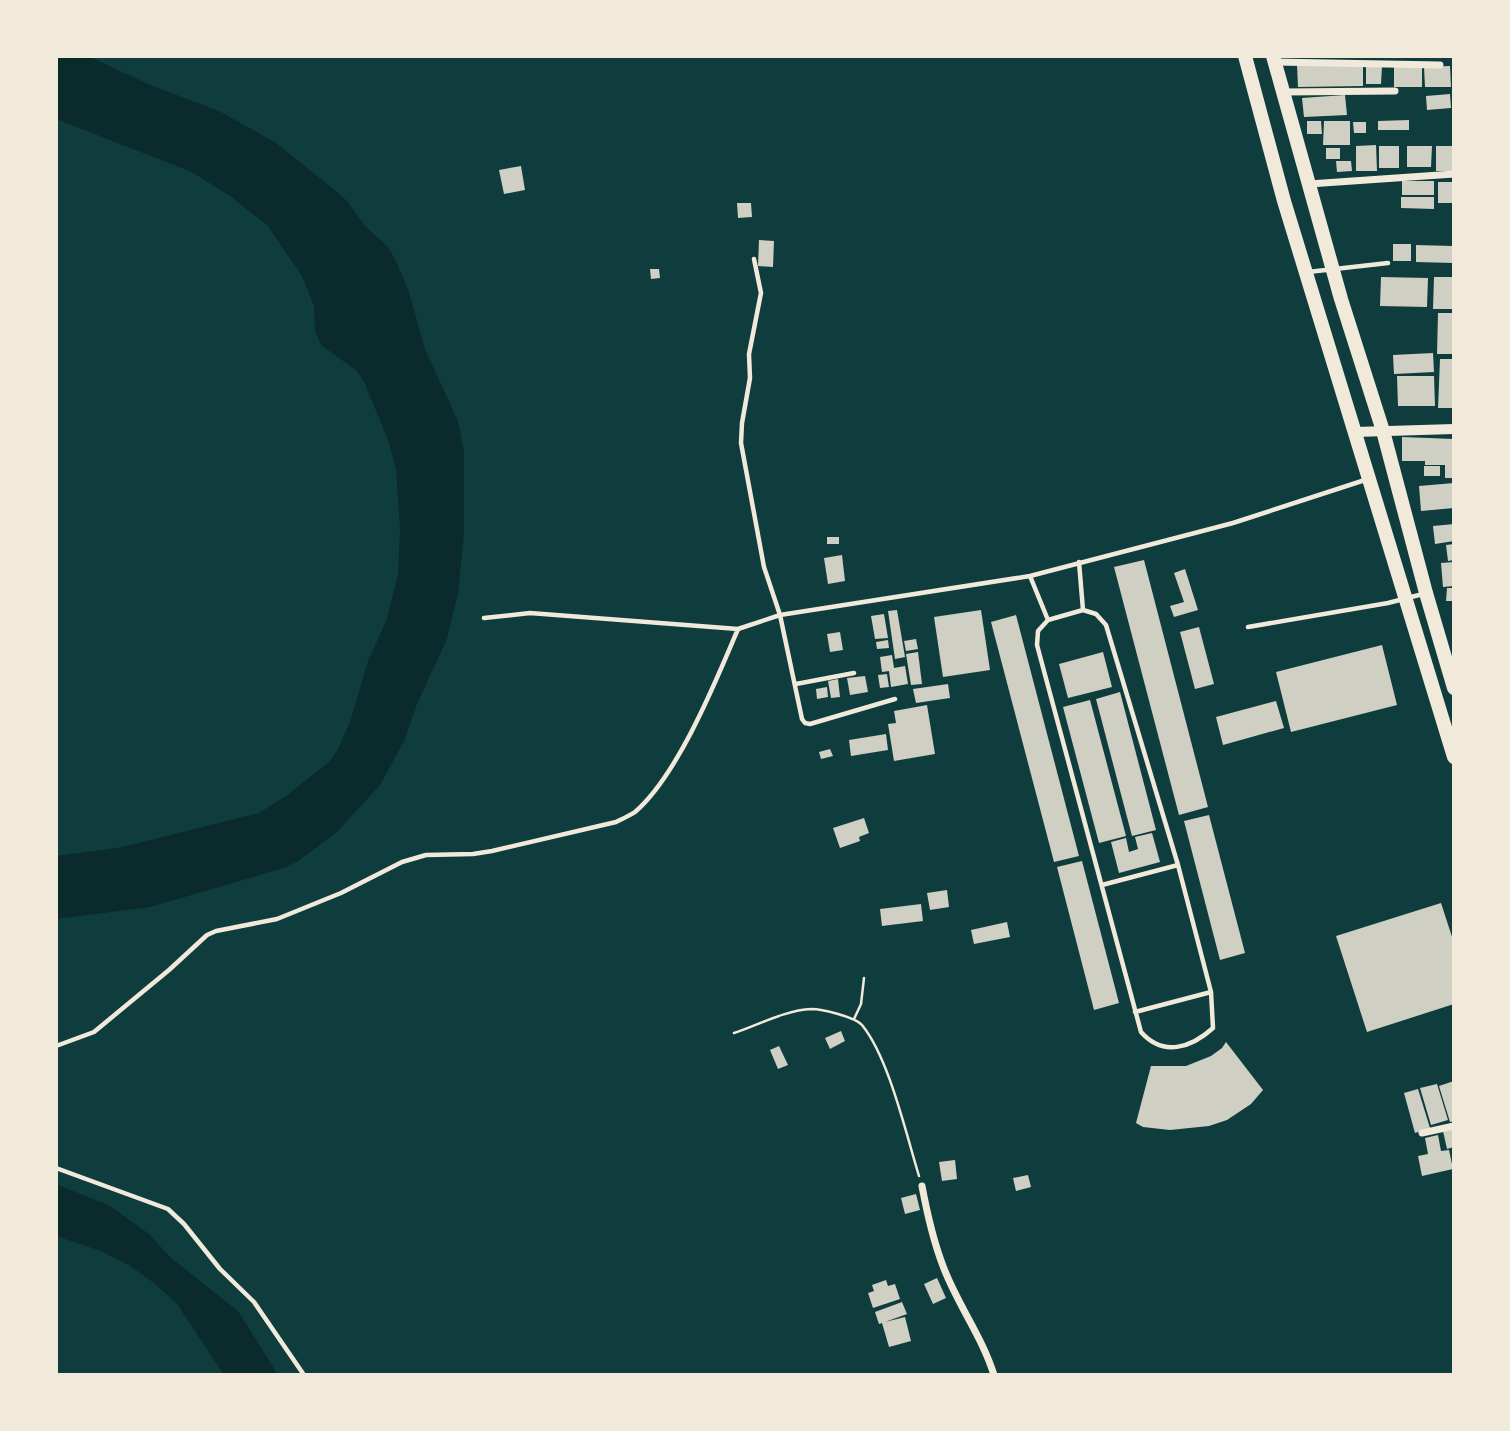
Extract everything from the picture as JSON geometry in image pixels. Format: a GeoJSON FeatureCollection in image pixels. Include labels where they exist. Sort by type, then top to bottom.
{"type":"FeatureCollection","features":[{"type":"Feature","properties":{"kind":"main road"},"geometry":{"type":"LineString","coordinates":[[1245,56],[1306,272],[1454,757]]}},
{"type":"Feature","properties":{"kind":"main road"},"geometry":{"type":"LineString","coordinates":[[1273,59],[1332,269],[1383,431],[1454,688]]}},
{"type":"Feature","properties":{"kind":"street"},"geometry":{"type":"LineString","coordinates":[[1273,59],[1440,65]]}},
{"type":"Feature","properties":{"kind":"street"},"geometry":{"type":"LineString","coordinates":[[1283,92],[1395,91]]}},
{"type":"Feature","properties":{"kind":"street"},"geometry":{"type":"LineString","coordinates":[[1310,184],[1454,173]]}},
{"type":"Feature","properties":{"kind":"street"},"geometry":{"type":"LineString","coordinates":[[1356,432],[1454,429]]}},
{"type":"Feature","properties":{"kind":"street"},"geometry":{"type":"LineString","coordinates":[[1422,1133],[1454,1126]]}},
{"type":"Feature","properties":{"kind":"street"},"geometry":{"type":"LineString","coordinates":[[922,1186],[943,1268],[987,1351],[994,1375]]}},
{"type":"Feature","properties":{"kind":"lane"},"geometry":{"type":"LineString","coordinates":[[754,259],[761,293],[749,354],[750,378],[741,443],[764,567],[780,615],[802,719],[810,724],[895,699]]}},
{"type":"Feature","properties":{"kind":"lane"},"geometry":{"type":"LineString","coordinates":[[1306,272],[1388,263]]}},
{"type":"Feature","properties":{"kind":"lane"},"geometry":{"type":"LineString","coordinates":[[484,618],[530,613],[738,629],[780,615],[1030,576],[1233,523],[1370,478]]}},
{"type":"Feature","properties":{"kind":"lane"},"geometry":{"type":"LineString","coordinates":[[1079,562],[1083,610]]}},
{"type":"Feature","properties":{"kind":"lane"},"geometry":{"type":"LineString","coordinates":[[1030,576],[1048,620]]}},
{"type":"Feature","properties":{"kind":"lane"},"geometry":{"type":"LineString","coordinates":[[1248,627],[1407,600],[1426,593]]}},
{"type":"Feature","properties":{"kind":"lane"},"geometry":{"type":"LineString","coordinates":[[1083,610],[1096,614],[1106,625],[1178,865],[1211,992],[1213,1028],[1198,1042],[1176,1047],[1162,1046],[1150,1042],[1141,1032],[1037,645],[1038,631],[1048,620],[1083,610]]}},
{"type":"Feature","properties":{"kind":"lane"},"geometry":{"type":"LineString","coordinates":[[56,1046],[94,1032],[207,935],[216,931],[277,919],[341,893],[402,862],[426,855],[492,851],[616,822],[634,812],[659,784],[675,759],[716,682],[738,629]]}},
{"type":"Feature","properties":{"kind":"lane"},"geometry":{"type":"LineString","coordinates":[[796,684],[854,673]]}},
{"type":"Feature","properties":{"kind":"lane"},"geometry":{"type":"LineString","coordinates":[[1102,885],[1178,865]]}},
{"type":"Feature","properties":{"kind":"lane"},"geometry":{"type":"LineString","coordinates":[[1135,1012],[1211,992]]}},
{"type":"Feature","properties":{"kind":"lane"},"geometry":{"type":"LineString","coordinates":[[56,1168],[168,1209],[184,1224],[220,1269],[254,1302],[304,1375]]}},
{"type":"Feature","properties":{"kind":"path"},"geometry":{"type":"LineString","coordinates":[[854,1019],[861,1004],[864,978]]}},
{"type":"Feature","properties":{"kind":"path"},"geometry":{"type":"LineString","coordinates":[[734,1033],[800,1010],[814,1009],[854,1019],[874,1046],[890,1082],[922,1186]]}},
{"type":"Feature","properties":{"kind":"water"},"geometry":{"type":"Polygon","coordinates":[[[56,56],[88,56],[148,84],[221,112],[276,143],[348,202],[365,226],[388,247],[408,289],[425,349],[458,421],[464,452],[464,533],[458,593],[447,639],[417,704],[404,741],[380,785],[336,833],[284,868],[150,907],[56,919],[56,856],[123,847],[259,813],[286,796],[329,762],[350,722],[368,661],[387,619],[398,575],[400,529],[396,469],[388,440],[365,384],[357,371],[321,345],[315,331],[314,306],[302,276],[267,225],[230,196],[192,172],[56,119],[56,56]]]}},
{"type":"Feature","properties":{"kind":"water"},"geometry":{"type":"Polygon","coordinates":[[[56,1184],[110,1206],[149,1234],[171,1258],[238,1311],[278,1375],[224,1375],[177,1304],[154,1283],[129,1265],[101,1251],[56,1236],[56,1184]]]}},
{"type":"Feature","properties":{"kind":"building"},"geometry":{"type":"Polygon","coordinates":[[[1363,64],[1363,86],[1298,87],[1297,65],[1363,64]]]}},
{"type":"Feature","properties":{"kind":"building"},"geometry":{"type":"Polygon","coordinates":[[[1366,65],[1382,66],[1381,84],[1366,84],[1366,65]]]}},
{"type":"Feature","properties":{"kind":"building"},"geometry":{"type":"Polygon","coordinates":[[[1394,66],[1422,66],[1422,87],[1394,87],[1394,66]]]}},
{"type":"Feature","properties":{"kind":"building"},"geometry":{"type":"Polygon","coordinates":[[[1450,66],[1451,87],[1425,87],[1424,67],[1450,66]]]}},
{"type":"Feature","properties":{"kind":"building"},"geometry":{"type":"Polygon","coordinates":[[[1450,94],[1451,108],[1427,110],[1426,96],[1450,94]]]}},
{"type":"Feature","properties":{"kind":"building"},"geometry":{"type":"Polygon","coordinates":[[[1345,95],[1347,115],[1304,117],[1302,98],[1345,95]]]}},
{"type":"Feature","properties":{"kind":"building"},"geometry":{"type":"Polygon","coordinates":[[[1409,120],[1409,130],[1378,130],[1378,121],[1409,120]]]}},
{"type":"Feature","properties":{"kind":"building"},"geometry":{"type":"Polygon","coordinates":[[[1307,121],[1321,121],[1322,134],[1307,134],[1307,121]]]}},
{"type":"Feature","properties":{"kind":"building"},"geometry":{"type":"Polygon","coordinates":[[[1324,121],[1350,121],[1350,145],[1323,145],[1324,121]]]}},
{"type":"Feature","properties":{"kind":"building"},"geometry":{"type":"Polygon","coordinates":[[[1353,122],[1366,122],[1366,133],[1354,133],[1353,122]]]}},
{"type":"Feature","properties":{"kind":"building"},"geometry":{"type":"Polygon","coordinates":[[[1376,145],[1377,171],[1356,171],[1356,146],[1376,145]]]}},
{"type":"Feature","properties":{"kind":"building"},"geometry":{"type":"Polygon","coordinates":[[[1379,146],[1399,146],[1399,168],[1379,168],[1379,146]]]}},
{"type":"Feature","properties":{"kind":"building"},"geometry":{"type":"Polygon","coordinates":[[[1407,146],[1432,146],[1431,167],[1407,167],[1407,146]]]}},
{"type":"Feature","properties":{"kind":"building"},"geometry":{"type":"Polygon","coordinates":[[[1436,146],[1454,146],[1454,171],[1436,171],[1436,146]]]}},
{"type":"Feature","properties":{"kind":"building"},"geometry":{"type":"Polygon","coordinates":[[[1326,148],[1340,148],[1340,159],[1326,159],[1326,148]]]}},
{"type":"Feature","properties":{"kind":"building"},"geometry":{"type":"Polygon","coordinates":[[[1336,161],[1351,161],[1352,171],[1337,172],[1336,161]]]}},
{"type":"Feature","properties":{"kind":"building"},"geometry":{"type":"Polygon","coordinates":[[[521,166],[525,190],[504,194],[499,170],[521,166]]]}},
{"type":"Feature","properties":{"kind":"building"},"geometry":{"type":"Polygon","coordinates":[[[1402,181],[1434,181],[1434,195],[1402,195],[1402,181]]]}},
{"type":"Feature","properties":{"kind":"building"},"geometry":{"type":"Polygon","coordinates":[[[1438,182],[1454,182],[1454,203],[1438,203],[1438,182]]]}},
{"type":"Feature","properties":{"kind":"building"},"geometry":{"type":"Polygon","coordinates":[[[1401,197],[1434,197],[1434,209],[1401,208],[1401,197]]]}},
{"type":"Feature","properties":{"kind":"building"},"geometry":{"type":"Polygon","coordinates":[[[737,203],[751,203],[752,217],[738,218],[737,203]]]}},
{"type":"Feature","properties":{"kind":"building"},"geometry":{"type":"Polygon","coordinates":[[[759,240],[774,241],[773,267],[758,266],[759,240]]]}},
{"type":"Feature","properties":{"kind":"building"},"geometry":{"type":"Polygon","coordinates":[[[1393,244],[1411,244],[1411,261],[1393,261],[1393,244]]]}},
{"type":"Feature","properties":{"kind":"building"},"geometry":{"type":"Polygon","coordinates":[[[1416,245],[1453,246],[1453,263],[1416,262],[1416,245]]]}},
{"type":"Feature","properties":{"kind":"building"},"geometry":{"type":"Polygon","coordinates":[[[650,269],[659,269],[660,278],[651,279],[650,269]]]}},
{"type":"Feature","properties":{"kind":"building"},"geometry":{"type":"Polygon","coordinates":[[[1381,277],[1428,278],[1427,307],[1380,306],[1381,277]]]}},
{"type":"Feature","properties":{"kind":"building"},"geometry":{"type":"Polygon","coordinates":[[[1434,277],[1454,277],[1453,309],[1433,309],[1434,277]]]}},
{"type":"Feature","properties":{"kind":"building"},"geometry":{"type":"Polygon","coordinates":[[[1438,313],[1454,313],[1454,354],[1437,354],[1438,313]]]}},
{"type":"Feature","properties":{"kind":"building"},"geometry":{"type":"Polygon","coordinates":[[[1433,353],[1434,372],[1394,374],[1393,355],[1433,353]]]}},
{"type":"Feature","properties":{"kind":"building"},"geometry":{"type":"Polygon","coordinates":[[[1440,359],[1454,359],[1454,408],[1438,408],[1440,359]]]}},
{"type":"Feature","properties":{"kind":"building"},"geometry":{"type":"Polygon","coordinates":[[[1397,376],[1434,376],[1435,406],[1398,406],[1397,376]]]}},
{"type":"Feature","properties":{"kind":"building"},"geometry":{"type":"Polygon","coordinates":[[[1402,437],[1454,439],[1454,478],[1445,478],[1445,465],[1425,465],[1425,461],[1402,461],[1402,437]]]}},
{"type":"Feature","properties":{"kind":"building"},"geometry":{"type":"Polygon","coordinates":[[[1424,466],[1440,466],[1440,476],[1424,476],[1424,466]]]}},
{"type":"Feature","properties":{"kind":"building"},"geometry":{"type":"Polygon","coordinates":[[[1454,483],[1454,508],[1421,511],[1419,486],[1454,483]]]}},
{"type":"Feature","properties":{"kind":"building"},"geometry":{"type":"Polygon","coordinates":[[[1454,524],[1454,541],[1435,544],[1433,526],[1454,524]]]}},
{"type":"Feature","properties":{"kind":"building"},"geometry":{"type":"Polygon","coordinates":[[[827,537],[839,537],[839,544],[827,544],[827,537]]]}},
{"type":"Feature","properties":{"kind":"building"},"geometry":{"type":"Polygon","coordinates":[[[1454,544],[1454,560],[1448,561],[1446,545],[1454,544]]]}},
{"type":"Feature","properties":{"kind":"building"},"geometry":{"type":"Polygon","coordinates":[[[842,555],[845,581],[828,584],[824,558],[842,555]]]}},
{"type":"Feature","properties":{"kind":"building"},"geometry":{"type":"Polygon","coordinates":[[[1144,560],[1208,807],[1179,815],[1114,567],[1144,560]]]}},
{"type":"Feature","properties":{"kind":"building"},"geometry":{"type":"Polygon","coordinates":[[[1454,562],[1454,586],[1443,587],[1441,563],[1454,562]]]}},
{"type":"Feature","properties":{"kind":"building"},"geometry":{"type":"Polygon","coordinates":[[[1185,569],[1198,610],[1174,617],[1170,606],[1184,602],[1174,573],[1185,569]]]}},
{"type":"Feature","properties":{"kind":"building"},"geometry":{"type":"Polygon","coordinates":[[[1447,588],[1454,588],[1454,601],[1446,601],[1447,588]]]}},
{"type":"Feature","properties":{"kind":"building"},"geometry":{"type":"Polygon","coordinates":[[[897,610],[905,657],[895,659],[888,611],[897,610]]]}},
{"type":"Feature","properties":{"kind":"building"},"geometry":{"type":"Polygon","coordinates":[[[981,610],[990,670],[943,677],[934,617],[981,610]]]}},
{"type":"Feature","properties":{"kind":"building"},"geometry":{"type":"Polygon","coordinates":[[[884,614],[888,638],[875,639],[871,616],[884,614]]]}},
{"type":"Feature","properties":{"kind":"building"},"geometry":{"type":"Polygon","coordinates":[[[1016,615],[1079,856],[1054,862],[991,622],[1016,615]]]}},
{"type":"Feature","properties":{"kind":"building"},"geometry":{"type":"Polygon","coordinates":[[[1199,627],[1214,684],[1195,689],[1180,632],[1199,627]]]}},
{"type":"Feature","properties":{"kind":"building"},"geometry":{"type":"Polygon","coordinates":[[[840,632],[843,650],[830,652],[827,634],[840,632]]]}},
{"type":"Feature","properties":{"kind":"building"},"geometry":{"type":"Polygon","coordinates":[[[916,639],[918,649],[906,651],[904,641],[916,639]]]}},
{"type":"Feature","properties":{"kind":"building"},"geometry":{"type":"Polygon","coordinates":[[[888,640],[889,648],[877,649],[876,642],[888,640]]]}},
{"type":"Feature","properties":{"kind":"building"},"geometry":{"type":"Polygon","coordinates":[[[1382,645],[1397,705],[1291,732],[1276,672],[1382,645]]]}},
{"type":"Feature","properties":{"kind":"building"},"geometry":{"type":"Polygon","coordinates":[[[918,652],[922,684],[911,685],[906,654],[918,652]]]}},
{"type":"Feature","properties":{"kind":"building"},"geometry":{"type":"Polygon","coordinates":[[[1103,652],[1112,687],[1068,698],[1059,664],[1103,652]]]}},
{"type":"Feature","properties":{"kind":"building"},"geometry":{"type":"Polygon","coordinates":[[[892,655],[894,668],[905,666],[908,684],[891,687],[889,671],[882,672],[880,657],[892,655]]]}},
{"type":"Feature","properties":{"kind":"building"},"geometry":{"type":"Polygon","coordinates":[[[887,674],[889,687],[880,688],[878,675],[887,674]]]}},
{"type":"Feature","properties":{"kind":"building"},"geometry":{"type":"Polygon","coordinates":[[[865,676],[868,692],[850,695],[847,678],[865,676]]]}},
{"type":"Feature","properties":{"kind":"building"},"geometry":{"type":"Polygon","coordinates":[[[838,679],[840,697],[831,698],[828,681],[838,679]]]}},
{"type":"Feature","properties":{"kind":"building"},"geometry":{"type":"Polygon","coordinates":[[[948,684],[950,698],[916,703],[913,689],[948,684]]]}},
{"type":"Feature","properties":{"kind":"building"},"geometry":{"type":"Polygon","coordinates":[[[827,687],[828,697],[817,699],[816,689],[827,687]]]}},
{"type":"Feature","properties":{"kind":"building"},"geometry":{"type":"Polygon","coordinates":[[[1120,692],[1156,830],[1132,836],[1096,699],[1120,692]]]}},
{"type":"Feature","properties":{"kind":"building"},"geometry":{"type":"Polygon","coordinates":[[[1090,700],[1126,836],[1099,843],[1063,707],[1090,700]]]}},
{"type":"Feature","properties":{"kind":"building"},"geometry":{"type":"Polygon","coordinates":[[[1276,701],[1284,728],[1223,745],[1216,717],[1276,701]]]}},
{"type":"Feature","properties":{"kind":"building"},"geometry":{"type":"Polygon","coordinates":[[[927,705],[935,754],[894,761],[888,724],[896,723],[894,711],[927,705]]]}},
{"type":"Feature","properties":{"kind":"building"},"geometry":{"type":"Polygon","coordinates":[[[886,734],[888,750],[851,756],[849,740],[886,734]]]}},
{"type":"Feature","properties":{"kind":"building"},"geometry":{"type":"Polygon","coordinates":[[[830,749],[833,756],[821,759],[819,752],[830,749]]]}},
{"type":"Feature","properties":{"kind":"building"},"geometry":{"type":"Polygon","coordinates":[[[1209,815],[1245,953],[1220,960],[1184,821],[1209,815]]]}},
{"type":"Feature","properties":{"kind":"building"},"geometry":{"type":"Polygon","coordinates":[[[864,818],[869,833],[859,837],[860,841],[840,848],[833,828],[864,818]]]}},
{"type":"Feature","properties":{"kind":"building"},"geometry":{"type":"Polygon","coordinates":[[[1152,833],[1160,862],[1119,873],[1111,842],[1126,838],[1129,852],[1138,849],[1135,837],[1152,833]]]}},
{"type":"Feature","properties":{"kind":"building"},"geometry":{"type":"Polygon","coordinates":[[[1082,861],[1119,1003],[1094,1010],[1057,867],[1082,861]]]}},
{"type":"Feature","properties":{"kind":"building"},"geometry":{"type":"Polygon","coordinates":[[[947,890],[949,907],[930,910],[927,893],[947,890]]]}},
{"type":"Feature","properties":{"kind":"building"},"geometry":{"type":"Polygon","coordinates":[[[1441,903],[1454,943],[1454,1004],[1367,1032],[1336,936],[1441,903]]]}},
{"type":"Feature","properties":{"kind":"building"},"geometry":{"type":"Polygon","coordinates":[[[921,904],[923,921],[882,926],[880,909],[921,904]]]}},
{"type":"Feature","properties":{"kind":"building"},"geometry":{"type":"Polygon","coordinates":[[[1007,922],[1010,937],[974,944],[971,930],[1007,922]]]}},
{"type":"Feature","properties":{"kind":"building"},"geometry":{"type":"Polygon","coordinates":[[[841,1031],[845,1041],[830,1049],[825,1038],[841,1031]]]}},
{"type":"Feature","properties":{"kind":"building"},"geometry":{"type":"Polygon","coordinates":[[[1226,1042],[1263,1090],[1251,1104],[1227,1120],[1209,1126],[1170,1130],[1143,1127],[1136,1123],[1151,1066],[1186,1066],[1211,1056],[1226,1042]]]}},
{"type":"Feature","properties":{"kind":"building"},"geometry":{"type":"Polygon","coordinates":[[[779,1046],[788,1065],[778,1069],[770,1050],[779,1046]]]}},
{"type":"Feature","properties":{"kind":"building"},"geometry":{"type":"Polygon","coordinates":[[[1454,1081],[1454,1121],[1450,1122],[1439,1086],[1454,1081]]]}},
{"type":"Feature","properties":{"kind":"building"},"geometry":{"type":"Polygon","coordinates":[[[1437,1084],[1448,1120],[1431,1125],[1420,1088],[1437,1084]]]}},
{"type":"Feature","properties":{"kind":"building"},"geometry":{"type":"Polygon","coordinates":[[[1418,1089],[1430,1128],[1415,1133],[1404,1093],[1418,1089]]]}},
{"type":"Feature","properties":{"kind":"building"},"geometry":{"type":"Polygon","coordinates":[[[1454,1128],[1454,1147],[1447,1149],[1443,1131],[1454,1128]]]}},
{"type":"Feature","properties":{"kind":"building"},"geometry":{"type":"Polygon","coordinates":[[[1438,1135],[1441,1151],[1449,1150],[1453,1169],[1422,1176],[1418,1156],[1428,1154],[1425,1138],[1438,1135]]]}},
{"type":"Feature","properties":{"kind":"building"},"geometry":{"type":"Polygon","coordinates":[[[955,1160],[957,1179],[942,1181],[939,1162],[955,1160]]]}},
{"type":"Feature","properties":{"kind":"building"},"geometry":{"type":"Polygon","coordinates":[[[1028,1175],[1031,1187],[1016,1191],[1013,1178],[1028,1175]]]}},
{"type":"Feature","properties":{"kind":"building"},"geometry":{"type":"Polygon","coordinates":[[[916,1194],[920,1210],[905,1214],[901,1198],[916,1194]]]}},
{"type":"Feature","properties":{"kind":"building"},"geometry":{"type":"Polygon","coordinates":[[[937,1278],[946,1298],[933,1304],[924,1284],[937,1278]]]}},
{"type":"Feature","properties":{"kind":"building"},"geometry":{"type":"Polygon","coordinates":[[[886,1280],[888,1286],[895,1284],[900,1299],[873,1308],[868,1293],[874,1291],[872,1285],[886,1280]]]}},
{"type":"Feature","properties":{"kind":"building"},"geometry":{"type":"Polygon","coordinates":[[[902,1302],[907,1314],[885,1322],[905,1317],[911,1341],[889,1347],[882,1323],[879,1324],[875,1312],[902,1302]]]}}]}
